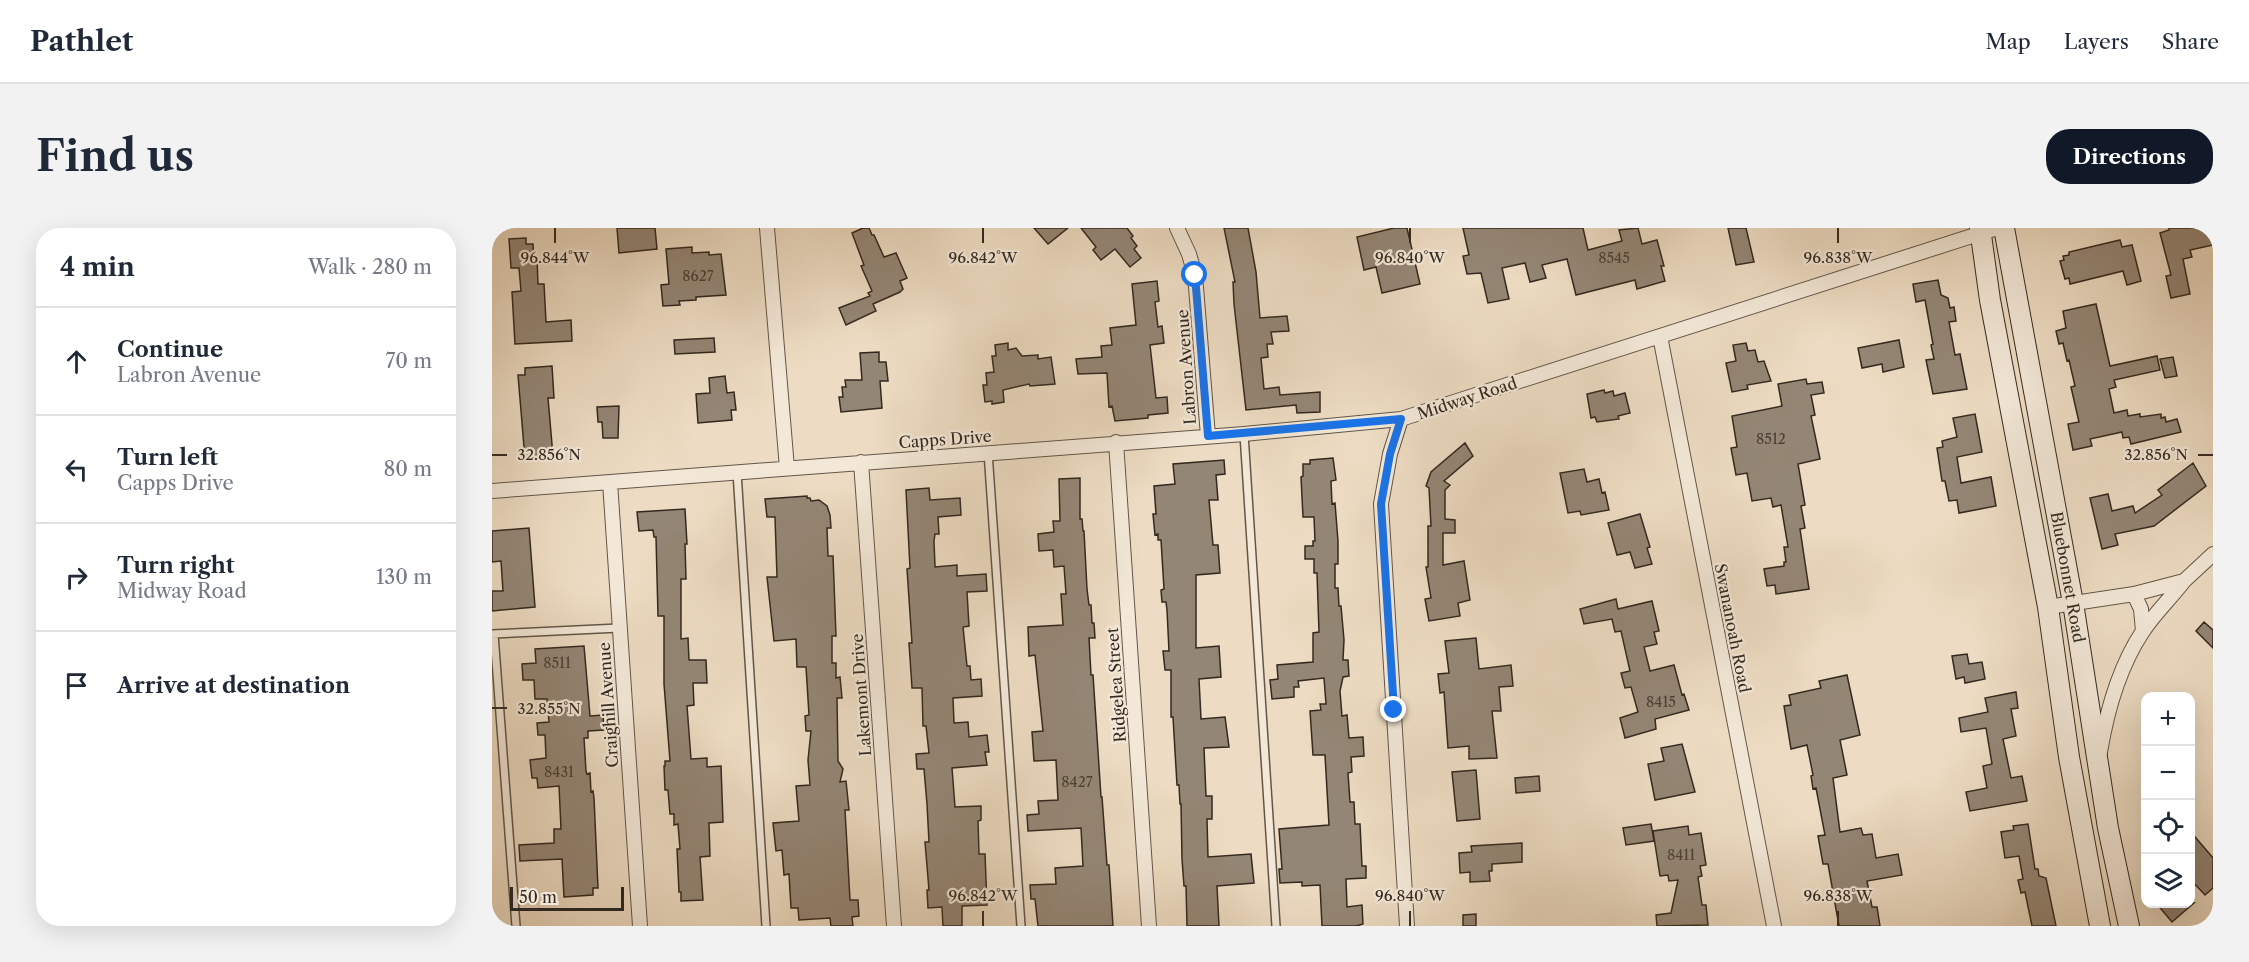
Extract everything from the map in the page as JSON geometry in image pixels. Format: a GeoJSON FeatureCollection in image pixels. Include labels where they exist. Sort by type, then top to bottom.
{"type":"FeatureCollection","features":[{"type":"Feature","properties":{"kind":"main road","name":"Bluebonnet Road"},"geometry":{"type":"LineString","coordinates":[[2004,228],[2073,603],[2108,828],[2129,926]]}},
{"type":"Feature","properties":{"kind":"main road","name":"Bluebonnet Road"},"geometry":{"type":"LineString","coordinates":[[1986,230],[1990,300],[2048,607],[2069,757],[2100,926]]}},
{"type":"Feature","properties":{"kind":"street"},"geometry":{"type":"LineString","coordinates":[[767,228],[787,468]]}},
{"type":"Feature","properties":{"kind":"street","name":"Labron Avenue"},"geometry":{"type":"LineString","coordinates":[[1177,228],[1189,254],[1195,275],[1208,436]]}},
{"type":"Feature","properties":{"kind":"street","name":"Midway Road"},"geometry":{"type":"LineString","coordinates":[[1407,926],[1381,504],[1390,454],[1401,419],[1986,230]]}},
{"type":"Feature","properties":{"kind":"street","name":"Swananoah Road"},"geometry":{"type":"LineString","coordinates":[[1660,336],[1771,924]]}},
{"type":"Feature","properties":{"kind":"street","name":"Capps Drive"},"geometry":{"type":"LineString","coordinates":[[492,491],[1244,434],[1401,419]]}},
{"type":"Feature","properties":{"kind":"street","name":"Ridgelea Street"},"geometry":{"type":"LineString","coordinates":[[1116,442],[1149,926]]}},
{"type":"Feature","properties":{"kind":"street","name":"Lakemont Drive"},"geometry":{"type":"LineString","coordinates":[[861,462],[894,926]]}},
{"type":"Feature","properties":{"kind":"street","name":"Craighill Avenue"},"geometry":{"type":"LineString","coordinates":[[610,482],[640,926]]}},
{"type":"Feature","properties":{"kind":"street"},"geometry":{"type":"LineString","coordinates":[[2098,766],[2113,694],[2124,665],[2143,631],[2184,581],[2213,554]]}},
{"type":"Feature","properties":{"kind":"street"},"geometry":{"type":"LineString","coordinates":[[2048,607],[2134,594],[2184,581]]}},
{"type":"Feature","properties":{"kind":"street"},"geometry":{"type":"LineString","coordinates":[[2134,594],[2141,609],[2143,631]]}},
{"type":"Feature","properties":{"kind":"lane"},"geometry":{"type":"LineString","coordinates":[[1244,434],[1276,926]]}},
{"type":"Feature","properties":{"kind":"lane"},"geometry":{"type":"LineString","coordinates":[[988,452],[1021,926]]}},
{"type":"Feature","properties":{"kind":"lane"},"geometry":{"type":"LineString","coordinates":[[737,472],[766,926]]}},
{"type":"Feature","properties":{"kind":"lane"},"geometry":{"type":"LineString","coordinates":[[516,926],[493,634],[619,628]]}},
{"type":"Feature","properties":{"kind":"building"},"geometry":{"type":"Polygon","coordinates":[[[617,228],[655,228],[657,249],[619,253],[617,228]]]}},
{"type":"Feature","properties":{"kind":"building"},"geometry":{"type":"Polygon","coordinates":[[[869,228],[884,257],[896,253],[907,278],[900,281],[903,289],[900,292],[873,304],[876,311],[846,325],[839,308],[870,296],[868,293],[872,291],[861,266],[864,265],[852,233],[869,228]]]}},
{"type":"Feature","properties":{"kind":"building"},"geometry":{"type":"Polygon","coordinates":[[[1034,228],[1068,228],[1048,244],[1034,228]]]}},
{"type":"Feature","properties":{"kind":"building"},"geometry":{"type":"Polygon","coordinates":[[[1081,228],[1127,228],[1137,246],[1134,249],[1141,258],[1130,267],[1115,249],[1101,260],[1093,250],[1096,247],[1081,228]]]}},
{"type":"Feature","properties":{"kind":"building"},"geometry":{"type":"Polygon","coordinates":[[[1224,228],[1248,228],[1256,272],[1260,318],[1287,316],[1289,331],[1271,332],[1273,344],[1267,344],[1268,357],[1261,358],[1264,389],[1279,387],[1280,395],[1320,392],[1320,412],[1297,413],[1296,405],[1246,410],[1234,304],[1233,282],[1235,282],[1224,228]]]}},
{"type":"Feature","properties":{"kind":"building"},"geometry":{"type":"Polygon","coordinates":[[[1394,228],[1407,228],[1420,284],[1382,293],[1376,267],[1364,270],[1357,237],[1394,228]]]}},
{"type":"Feature","properties":{"kind":"building"},"geometry":{"type":"Polygon","coordinates":[[[1463,228],[1583,228],[1588,250],[1622,241],[1619,230],[1638,228],[1642,244],[1657,240],[1664,266],[1661,266],[1665,281],[1637,289],[1635,280],[1576,295],[1567,259],[1542,265],[1546,278],[1530,282],[1525,263],[1502,268],[1509,299],[1488,303],[1481,273],[1467,274],[1463,256],[1469,255],[1463,228]]]}},
{"type":"Feature","properties":{"kind":"building"},"geometry":{"type":"Polygon","coordinates":[[[1728,228],[1746,228],[1754,262],[1736,265],[1728,228]]]}},
{"type":"Feature","properties":{"kind":"building"},"geometry":{"type":"Polygon","coordinates":[[[2169,228],[2213,228],[2213,245],[2190,250],[2192,257],[2183,259],[2190,294],[2171,298],[2166,276],[2171,275],[2160,233],[2169,228]]]}},
{"type":"Feature","properties":{"kind":"building"},"geometry":{"type":"Polygon","coordinates":[[[526,238],[526,244],[533,244],[534,258],[537,258],[538,284],[544,284],[546,322],[571,320],[572,341],[515,344],[512,292],[521,291],[519,268],[511,268],[509,239],[526,238]]]}},
{"type":"Feature","properties":{"kind":"building"},"geometry":{"type":"Polygon","coordinates":[[[2120,240],[2122,247],[2132,245],[2141,281],[2127,285],[2123,271],[2070,284],[2069,278],[2065,279],[2060,261],[2064,260],[2063,256],[2069,255],[2069,252],[2120,240]]]}},
{"type":"Feature","properties":{"kind":"building"},"geometry":{"type":"Polygon","coordinates":[[[692,247],[692,253],[721,254],[726,295],[696,297],[696,300],[679,301],[680,305],[663,306],[661,285],[669,284],[666,249],[692,247]]]}},
{"type":"Feature","properties":{"kind":"building"},"geometry":{"type":"Polygon","coordinates":[[[1938,280],[1941,295],[1948,298],[1950,308],[1954,307],[1956,321],[1949,322],[1955,355],[1960,354],[1967,389],[1933,394],[1926,360],[1934,359],[1931,345],[1933,344],[1925,300],[1916,302],[1913,284],[1938,280]]]}},
{"type":"Feature","properties":{"kind":"building"},"geometry":{"type":"Polygon","coordinates":[[[1157,281],[1159,301],[1155,302],[1158,327],[1162,326],[1164,343],[1150,345],[1156,398],[1167,397],[1168,413],[1148,415],[1148,418],[1115,421],[1112,406],[1109,407],[1107,373],[1078,374],[1076,359],[1102,357],[1101,346],[1112,345],[1110,328],[1136,325],[1132,284],[1157,281]]]}},
{"type":"Feature","properties":{"kind":"building"},"geometry":{"type":"Polygon","coordinates":[[[2096,304],[2110,366],[2157,356],[2160,370],[2114,380],[2116,387],[2109,389],[2114,413],[2127,410],[2128,416],[2140,414],[2140,417],[2161,414],[2161,418],[2165,417],[2166,422],[2177,419],[2181,432],[2131,444],[2129,437],[2123,438],[2122,432],[2090,439],[2092,446],[2073,450],[2068,424],[2079,422],[2071,387],[2075,386],[2069,360],[2067,361],[2063,343],[2059,344],[2056,331],[2066,328],[2063,311],[2096,304]]]}},
{"type":"Feature","properties":{"kind":"building"},"geometry":{"type":"Polygon","coordinates":[[[714,338],[715,352],[675,354],[674,340],[714,338]]]}},
{"type":"Feature","properties":{"kind":"building"},"geometry":{"type":"Polygon","coordinates":[[[1899,340],[1904,367],[1883,372],[1882,364],[1862,368],[1858,348],[1899,340]]]}},
{"type":"Feature","properties":{"kind":"building"},"geometry":{"type":"Polygon","coordinates":[[[1008,343],[1008,350],[1016,348],[1022,356],[1038,355],[1038,359],[1051,357],[1055,384],[1030,386],[1029,384],[1003,390],[1004,402],[992,404],[992,401],[985,402],[983,385],[987,385],[986,373],[994,372],[992,356],[996,356],[995,345],[1008,343]]]}},
{"type":"Feature","properties":{"kind":"building"},"geometry":{"type":"Polygon","coordinates":[[[1746,343],[1748,351],[1755,350],[1758,362],[1764,361],[1771,381],[1747,385],[1748,389],[1732,392],[1726,363],[1736,361],[1733,345],[1746,343]]]}},
{"type":"Feature","properties":{"kind":"building"},"geometry":{"type":"Polygon","coordinates":[[[879,352],[879,362],[886,362],[888,381],[880,381],[882,408],[841,412],[839,397],[843,397],[842,387],[846,387],[845,380],[862,380],[860,353],[879,352]]]}},
{"type":"Feature","properties":{"kind":"building"},"geometry":{"type":"Polygon","coordinates":[[[2173,357],[2177,376],[2165,378],[2160,359],[2173,357]]]}},
{"type":"Feature","properties":{"kind":"building"},"geometry":{"type":"Polygon","coordinates":[[[552,366],[554,398],[548,398],[553,456],[525,459],[518,375],[525,375],[525,368],[552,366]]]}},
{"type":"Feature","properties":{"kind":"building"},"geometry":{"type":"Polygon","coordinates":[[[725,376],[727,393],[734,392],[736,410],[731,410],[732,420],[698,423],[696,394],[710,393],[709,378],[725,376]]]}},
{"type":"Feature","properties":{"kind":"building"},"geometry":{"type":"Polygon","coordinates":[[[1806,379],[1807,384],[1822,382],[1824,393],[1811,395],[1815,415],[1811,416],[1820,459],[1798,464],[1805,505],[1801,506],[1805,528],[1800,529],[1809,589],[1776,594],[1775,585],[1767,586],[1764,569],[1784,566],[1786,562],[1784,547],[1788,547],[1781,505],[1773,507],[1771,498],[1752,501],[1747,473],[1736,475],[1731,448],[1737,447],[1732,416],[1782,406],[1778,384],[1806,379]]]}},
{"type":"Feature","properties":{"kind":"building"},"geometry":{"type":"Polygon","coordinates":[[[1604,390],[1605,393],[1613,391],[1614,396],[1625,393],[1630,413],[1618,416],[1619,419],[1597,422],[1595,417],[1591,418],[1587,394],[1604,390]]]}},
{"type":"Feature","properties":{"kind":"building"},"geometry":{"type":"Polygon","coordinates":[[[619,406],[618,438],[603,438],[602,422],[598,422],[597,407],[619,406]]]}},
{"type":"Feature","properties":{"kind":"building"},"geometry":{"type":"Polygon","coordinates":[[[1975,414],[1982,452],[1957,457],[1961,483],[1991,477],[1996,506],[1959,513],[1957,500],[1949,501],[1945,481],[1942,481],[1937,448],[1943,447],[1942,441],[1957,437],[1953,418],[1975,414]]]}},
{"type":"Feature","properties":{"kind":"building"},"geometry":{"type":"Polygon","coordinates":[[[1465,443],[1473,456],[1444,481],[1450,485],[1445,490],[1445,519],[1455,520],[1455,533],[1443,533],[1443,565],[1464,561],[1470,600],[1458,603],[1460,616],[1429,621],[1425,599],[1431,598],[1426,567],[1428,567],[1428,526],[1431,526],[1429,488],[1426,486],[1431,472],[1465,443]]]}},
{"type":"Feature","properties":{"kind":"building"},"geometry":{"type":"Polygon","coordinates":[[[1333,458],[1336,480],[1331,481],[1332,504],[1335,503],[1338,541],[1335,588],[1338,588],[1339,606],[1341,606],[1343,660],[1348,660],[1349,676],[1343,677],[1340,691],[1342,716],[1347,715],[1349,738],[1363,737],[1364,756],[1351,757],[1352,772],[1348,773],[1350,802],[1354,802],[1355,824],[1360,824],[1362,866],[1366,866],[1366,878],[1346,879],[1347,907],[1362,905],[1363,924],[1356,926],[1322,926],[1320,885],[1302,886],[1302,882],[1280,883],[1279,869],[1282,869],[1279,829],[1329,825],[1325,755],[1313,755],[1310,711],[1321,710],[1320,704],[1326,704],[1324,678],[1298,681],[1299,687],[1294,687],[1294,697],[1272,699],[1270,680],[1278,679],[1277,665],[1313,662],[1313,633],[1319,632],[1317,573],[1314,573],[1314,559],[1305,559],[1305,546],[1313,546],[1313,541],[1315,541],[1314,517],[1303,517],[1301,477],[1303,476],[1303,464],[1310,464],[1310,460],[1333,458]]]}},
{"type":"Feature","properties":{"kind":"building"},"geometry":{"type":"Polygon","coordinates":[[[1224,460],[1225,474],[1216,475],[1218,500],[1209,500],[1213,545],[1218,545],[1220,573],[1196,575],[1196,648],[1219,646],[1221,677],[1199,679],[1201,719],[1225,717],[1229,747],[1204,748],[1206,796],[1212,796],[1212,819],[1207,819],[1208,857],[1251,854],[1254,883],[1217,886],[1219,926],[1187,926],[1181,804],[1179,785],[1177,785],[1173,717],[1171,717],[1171,670],[1165,670],[1163,651],[1169,651],[1167,610],[1166,602],[1162,602],[1161,590],[1164,589],[1161,540],[1158,540],[1158,534],[1155,535],[1154,486],[1175,484],[1173,464],[1224,460]]]}},
{"type":"Feature","properties":{"kind":"building"},"geometry":{"type":"Polygon","coordinates":[[[2193,463],[2206,486],[2154,526],[2115,534],[2118,545],[2102,549],[2090,498],[2108,494],[2112,511],[2133,506],[2135,513],[2162,495],[2158,490],[2193,463]]]}},
{"type":"Feature","properties":{"kind":"building"},"geometry":{"type":"Polygon","coordinates":[[[1584,469],[1587,482],[1599,479],[1609,510],[1581,515],[1580,511],[1568,513],[1560,473],[1584,469]]]}},
{"type":"Feature","properties":{"kind":"building"},"geometry":{"type":"Polygon","coordinates":[[[1080,478],[1080,519],[1082,519],[1084,531],[1087,589],[1095,638],[1089,638],[1091,675],[1093,675],[1113,926],[1038,926],[1035,899],[1031,899],[1030,885],[1056,884],[1055,868],[1083,866],[1081,828],[1028,831],[1027,815],[1039,814],[1038,801],[1058,800],[1056,760],[1034,761],[1032,732],[1043,731],[1035,655],[1029,656],[1028,627],[1063,625],[1061,594],[1066,594],[1064,566],[1054,567],[1053,550],[1039,551],[1038,534],[1054,532],[1053,521],[1060,521],[1059,479],[1080,478]]]}},
{"type":"Feature","properties":{"kind":"building"},"geometry":{"type":"Polygon","coordinates":[[[929,488],[930,500],[960,498],[961,515],[938,517],[939,534],[935,534],[934,541],[935,567],[957,565],[957,576],[986,574],[987,591],[967,592],[969,626],[963,627],[967,666],[970,666],[971,680],[981,679],[982,696],[953,698],[954,723],[968,722],[969,737],[987,735],[989,752],[985,752],[987,765],[952,768],[955,807],[981,806],[981,820],[978,821],[979,854],[985,854],[987,905],[962,906],[962,926],[943,926],[942,907],[928,908],[927,890],[929,890],[925,842],[929,842],[927,804],[924,769],[917,769],[916,754],[929,753],[926,726],[923,726],[922,688],[912,688],[906,490],[929,488]]]}},
{"type":"Feature","properties":{"kind":"building"},"geometry":{"type":"Polygon","coordinates":[[[807,496],[811,501],[819,500],[827,506],[830,515],[831,528],[827,528],[828,556],[833,556],[836,636],[832,636],[832,663],[836,663],[836,678],[840,677],[842,698],[837,698],[838,761],[843,769],[840,782],[846,781],[849,810],[845,810],[850,900],[858,900],[859,916],[852,917],[853,926],[831,926],[830,918],[799,920],[798,908],[791,908],[789,874],[784,875],[782,850],[776,851],[773,823],[799,821],[796,786],[810,785],[808,760],[811,731],[806,731],[805,716],[809,715],[806,667],[797,667],[796,639],[774,641],[767,577],[777,577],[775,517],[767,517],[765,499],[807,496]]]}},
{"type":"Feature","properties":{"kind":"building"},"geometry":{"type":"Polygon","coordinates":[[[685,509],[686,579],[681,579],[681,639],[688,638],[689,660],[706,660],[707,683],[693,683],[694,705],[687,706],[691,759],[707,758],[707,767],[721,766],[723,822],[709,823],[710,856],[700,857],[703,900],[681,901],[677,849],[680,849],[678,824],[674,825],[674,814],[670,814],[668,790],[665,790],[664,766],[665,761],[670,761],[664,684],[664,616],[658,616],[656,537],[654,537],[653,530],[639,531],[637,512],[685,509]]]}},
{"type":"Feature","properties":{"kind":"building"},"geometry":{"type":"Polygon","coordinates":[[[1640,514],[1650,547],[1647,548],[1652,564],[1635,568],[1630,552],[1617,555],[1608,523],[1640,514]]]}},
{"type":"Feature","properties":{"kind":"building"},"geometry":{"type":"Polygon","coordinates":[[[529,528],[535,607],[492,611],[492,591],[503,591],[501,561],[492,562],[492,531],[529,528]]]}},
{"type":"Feature","properties":{"kind":"building"},"geometry":{"type":"Polygon","coordinates":[[[1616,599],[1618,609],[1652,601],[1659,631],[1654,632],[1657,644],[1644,647],[1650,671],[1674,665],[1682,695],[1684,694],[1689,710],[1655,719],[1656,729],[1625,738],[1620,718],[1638,712],[1631,687],[1625,688],[1621,673],[1630,671],[1621,631],[1615,632],[1612,619],[1584,624],[1580,609],[1616,599]]]}},
{"type":"Feature","properties":{"kind":"building"},"geometry":{"type":"Polygon","coordinates":[[[2204,622],[2213,630],[2213,648],[2196,631],[2204,622]]]}},
{"type":"Feature","properties":{"kind":"building"},"geometry":{"type":"Polygon","coordinates":[[[1476,638],[1479,669],[1511,665],[1513,686],[1499,687],[1501,711],[1492,711],[1497,758],[1469,759],[1469,746],[1448,748],[1444,692],[1440,693],[1438,674],[1449,673],[1445,641],[1476,638]]]}},
{"type":"Feature","properties":{"kind":"building"},"geometry":{"type":"Polygon","coordinates":[[[584,646],[590,716],[603,715],[604,730],[588,731],[588,738],[584,738],[586,771],[587,774],[590,773],[591,792],[593,791],[594,798],[598,888],[593,888],[593,895],[564,897],[562,859],[520,861],[519,845],[554,843],[554,829],[561,829],[559,786],[538,788],[537,778],[532,778],[530,760],[546,758],[545,735],[538,735],[537,723],[549,722],[547,699],[535,699],[534,680],[523,680],[522,664],[536,663],[535,649],[584,646]]]}},
{"type":"Feature","properties":{"kind":"building"},"geometry":{"type":"Polygon","coordinates":[[[1967,654],[1969,664],[1982,662],[1985,679],[1965,683],[1964,677],[1956,679],[1952,656],[1967,654]]]}},
{"type":"Feature","properties":{"kind":"building"},"geometry":{"type":"Polygon","coordinates":[[[1847,675],[1860,735],[1840,740],[1847,775],[1833,778],[1840,832],[1861,828],[1863,835],[1872,834],[1876,858],[1898,854],[1902,875],[1867,881],[1872,907],[1877,907],[1880,926],[1839,926],[1828,864],[1823,864],[1818,836],[1825,835],[1816,788],[1813,789],[1811,776],[1813,775],[1807,745],[1791,749],[1784,706],[1791,705],[1789,695],[1821,688],[1819,681],[1847,675]]]}},
{"type":"Feature","properties":{"kind":"building"},"geometry":{"type":"Polygon","coordinates":[[[2016,692],[2018,708],[2011,709],[2016,736],[2003,739],[2011,778],[2022,776],[2027,801],[1970,811],[1966,792],[1987,788],[1983,766],[1992,764],[1986,728],[1961,732],[1959,718],[1988,712],[1985,698],[2016,692]]]}},
{"type":"Feature","properties":{"kind":"building"},"geometry":{"type":"Polygon","coordinates":[[[1682,744],[1695,792],[1655,800],[1648,764],[1664,761],[1661,748],[1682,744]]]}},
{"type":"Feature","properties":{"kind":"building"},"geometry":{"type":"Polygon","coordinates":[[[1476,770],[1480,819],[1457,821],[1452,772],[1476,770]]]}},
{"type":"Feature","properties":{"kind":"building"},"geometry":{"type":"Polygon","coordinates":[[[1539,776],[1540,791],[1516,793],[1515,778],[1539,776]]]}},
{"type":"Feature","properties":{"kind":"building"},"geometry":{"type":"Polygon","coordinates":[[[1651,824],[1654,841],[1626,845],[1623,828],[1651,824]]]}},
{"type":"Feature","properties":{"kind":"building"},"geometry":{"type":"Polygon","coordinates":[[[2028,824],[2035,869],[2038,869],[2039,876],[2046,878],[2056,926],[2032,926],[2025,892],[2021,893],[2018,880],[2023,879],[2019,856],[2005,858],[2001,832],[2014,830],[2013,826],[2028,824]]]}},
{"type":"Feature","properties":{"kind":"building"},"geometry":{"type":"Polygon","coordinates":[[[1688,826],[1689,835],[1701,833],[1706,865],[1700,866],[1702,876],[1698,877],[1702,905],[1706,905],[1708,925],[1657,926],[1656,915],[1671,913],[1678,880],[1669,881],[1668,875],[1660,876],[1653,831],[1688,826]]]}},
{"type":"Feature","properties":{"kind":"building"},"geometry":{"type":"Polygon","coordinates":[[[2195,837],[2213,858],[2213,888],[2205,895],[2195,884],[2195,837]]]}},
{"type":"Feature","properties":{"kind":"building"},"geometry":{"type":"Polygon","coordinates":[[[1522,843],[1522,862],[1492,864],[1492,871],[1489,871],[1490,881],[1470,882],[1470,872],[1460,873],[1459,853],[1472,852],[1471,846],[1522,843]]]}},
{"type":"Feature","properties":{"kind":"building"},"geometry":{"type":"Polygon","coordinates":[[[2160,908],[2188,908],[2172,922],[2160,908]]]}},
{"type":"Feature","properties":{"kind":"building"},"geometry":{"type":"Polygon","coordinates":[[[1476,914],[1476,926],[1463,926],[1463,915],[1476,914]]]}},
{"type":"Feature","properties":{"kind":"route"},"geometry":{"type":"LineString","coordinates":[[1195,275],[1208,436],[1401,419],[1390,454],[1381,504],[1394,710]]}}]}
